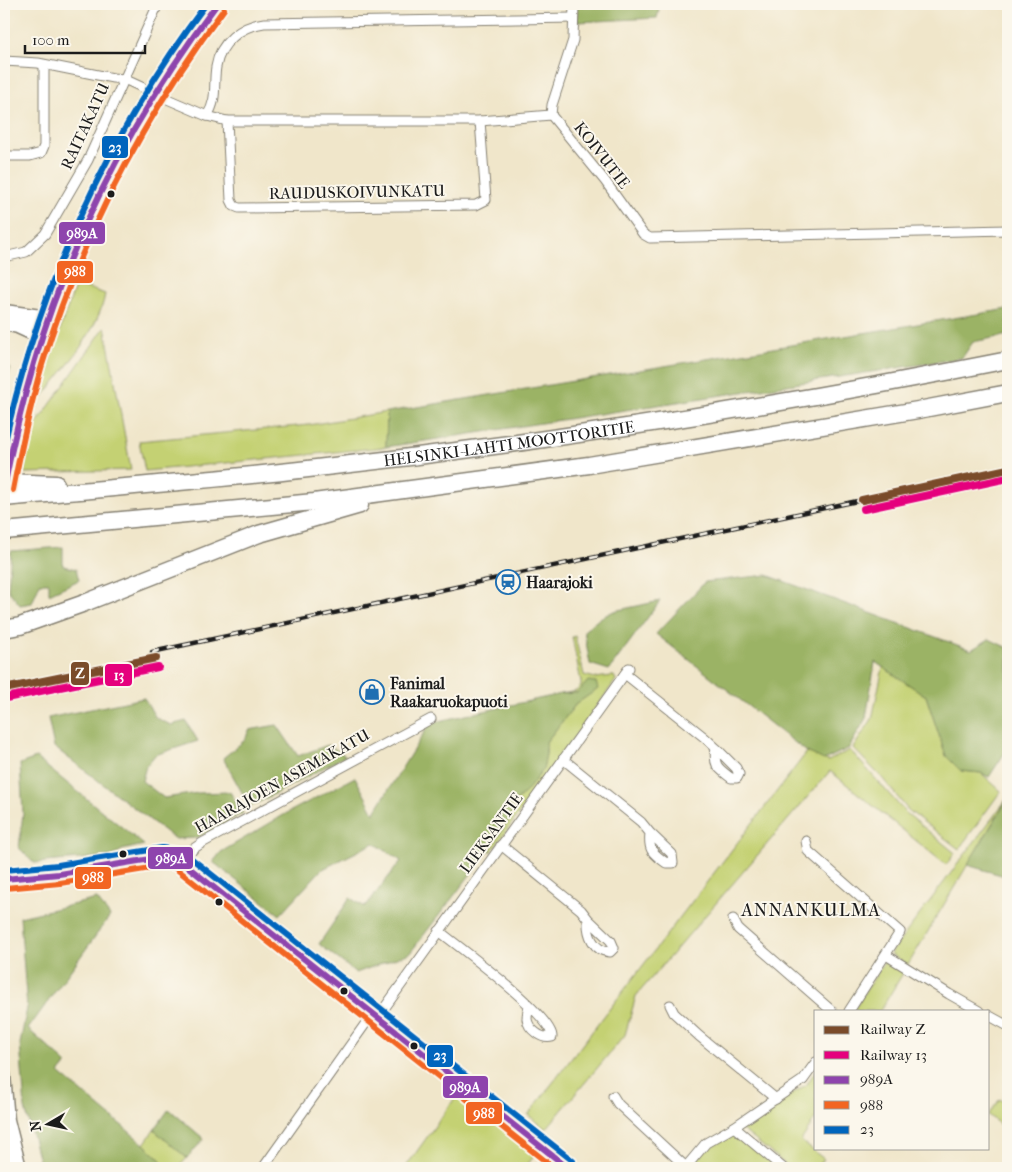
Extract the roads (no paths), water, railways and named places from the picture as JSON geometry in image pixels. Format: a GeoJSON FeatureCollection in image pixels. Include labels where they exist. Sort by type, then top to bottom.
{"type":"FeatureCollection","features":[{"type":"Feature","properties":{"kind":"highway"},"geometry":{"type":"LineString","coordinates":[[4,313],[48,319]]}},
{"type":"Feature","properties":{"kind":"highway"},"geometry":{"type":"LineString","coordinates":[[4,322],[18,325],[42,336]]}},
{"type":"Feature","properties":{"kind":"highway","name":"HELSINKI-LAHTI MOOTTORITIE"},"geometry":{"type":"LineString","coordinates":[[4,498],[306,470],[561,437],[909,379],[1008,360]]}},
{"type":"Feature","properties":{"kind":"highway","name":"HELSINKI-LAHTI MOOTTORITIE"},"geometry":{"type":"LineString","coordinates":[[4,531],[314,502],[603,463],[1008,393]]}},
{"type":"Feature","properties":{"kind":"highway"},"geometry":{"type":"LineString","coordinates":[[4,482],[62,484],[181,481]]}},
{"type":"Feature","properties":{"kind":"highway"},"geometry":{"type":"LineString","coordinates":[[4,629],[20,626],[82,604],[259,534],[427,487]]}},
{"type":"Feature","properties":{"kind":"main road"},"geometry":{"type":"LineString","coordinates":[[4,488],[42,336],[86,222],[116,163],[156,94],[185,46],[217,4]]}},
{"type":"Feature","properties":{"kind":"main road"},"geometry":{"type":"LineString","coordinates":[[4,879],[58,874],[162,857],[178,859],[184,862],[568,1168]]}},
{"type":"Feature","properties":{"kind":"main road"},"geometry":{"type":"LineString","coordinates":[[4,1075],[8,1120],[20,1168]]}},
{"type":"Feature","properties":{"kind":"main road"},"geometry":{"type":"LineString","coordinates":[[4,1158],[8,1120]]}},
{"type":"Feature","properties":{"kind":"main road"},"geometry":{"type":"LineString","coordinates":[[6,1140],[9,1168]]}},
{"type":"Feature","properties":{"kind":"street","name":"RAITAKATU"},"geometry":{"type":"LineString","coordinates":[[4,257],[26,252],[45,234],[88,160],[158,4]]}},
{"type":"Feature","properties":{"kind":"street"},"geometry":{"type":"LineString","coordinates":[[551,116],[552,104],[573,40],[574,4]]}},
{"type":"Feature","properties":{"kind":"street"},"geometry":{"type":"LineString","coordinates":[[207,116],[213,107],[216,66],[221,53],[231,37],[254,24],[573,18]]}},
{"type":"Feature","properties":{"kind":"street","name":"KOIVUTIE"},"geometry":{"type":"LineString","coordinates":[[4,61],[44,65],[124,79],[207,116],[227,122],[480,120],[551,116],[605,181],[643,234],[650,238],[1008,230]]}},
{"type":"Feature","properties":{"kind":"street"},"geometry":{"type":"LineString","coordinates":[[4,156],[30,156],[41,153],[44,146],[44,65]]}},
{"type":"Feature","properties":{"kind":"street","name":"RAUDUSKOIVUNKATU"},"geometry":{"type":"LineString","coordinates":[[227,122],[231,200],[234,206],[239,208],[282,208],[476,206],[486,200],[480,120]]}},
{"type":"Feature","properties":{"kind":"street","name":"LIEKSANTIE"},"geometry":{"type":"LineString","coordinates":[[262,1168],[439,931],[627,671],[716,748]]}},
{"type":"Feature","properties":{"kind":"street","name":"HAARAJOEN ASEMAKATU"},"geometry":{"type":"LineString","coordinates":[[184,862],[193,849],[202,842],[430,719]]}},
{"type":"Feature","properties":{"kind":"street"},"geometry":{"type":"LineString","coordinates":[[563,759],[641,822],[650,834]]}},
{"type":"Feature","properties":{"kind":"street"},"geometry":{"type":"LineString","coordinates":[[806,841],[808,851],[900,932],[850,1010]]}},
{"type":"Feature","properties":{"kind":"street"},"geometry":{"type":"LineString","coordinates":[[501,845],[558,890],[581,910],[588,919]]}},
{"type":"Feature","properties":{"kind":"street"},"geometry":{"type":"LineString","coordinates":[[733,920],[738,929],[831,1010]]}},
{"type":"Feature","properties":{"kind":"street"},"geometry":{"type":"LineString","coordinates":[[439,931],[507,985],[529,1006]]}},
{"type":"Feature","properties":{"kind":"street"},"geometry":{"type":"LineString","coordinates":[[886,955],[978,1010]]}},
{"type":"Feature","properties":{"kind":"street"},"geometry":{"type":"LineString","coordinates":[[670,1005],[674,1013],[699,1036],[776,1100]]}},
{"type":"Feature","properties":{"kind":"street"},"geometry":{"type":"LineString","coordinates":[[990,1017],[1008,1026]]}},
{"type":"Feature","properties":{"kind":"street"},"geometry":{"type":"LineString","coordinates":[[613,1096],[618,1104],[685,1168],[706,1143],[776,1100],[803,1080],[814,1065]]}},
{"type":"Feature","properties":{"kind":"street"},"geometry":{"type":"LineString","coordinates":[[734,1127],[783,1168]]}},
{"type":"Feature","properties":{"kind":"railway"},"geometry":{"type":"LineString","coordinates":[[152,652],[862,500]]}},
{"type":"Feature","properties":{"kind":"rail line","name":"Z"},"geometry":{"type":"LineString","coordinates":[[862,500],[1008,469]]}},
{"type":"Feature","properties":{"kind":"rail line","name":"13"},"geometry":{"type":"LineString","coordinates":[[864,509],[1008,478]]}},
{"type":"Feature","properties":{"kind":"rail line","name":"Z"},"geometry":{"type":"LineString","coordinates":[[4,689],[156,658]]}},
{"type":"Feature","properties":{"kind":"rail line","name":"13"},"geometry":{"type":"LineString","coordinates":[[6,698],[158,667]]}},
{"type":"Feature","properties":{"kind":"place","name":"Haarajoki"},"geometry":{"type":"Point","coordinates":[508,582]}},
{"type":"Feature","properties":{"kind":"place","name":"Fanimal Raakaruokapuoti"},"geometry":{"type":"Point","coordinates":[372,692]}},
{"type":"Feature","properties":{"kind":"district","name":"ANNANKULMA"},"geometry":{"type":"Point","coordinates":[811,910]}}]}
